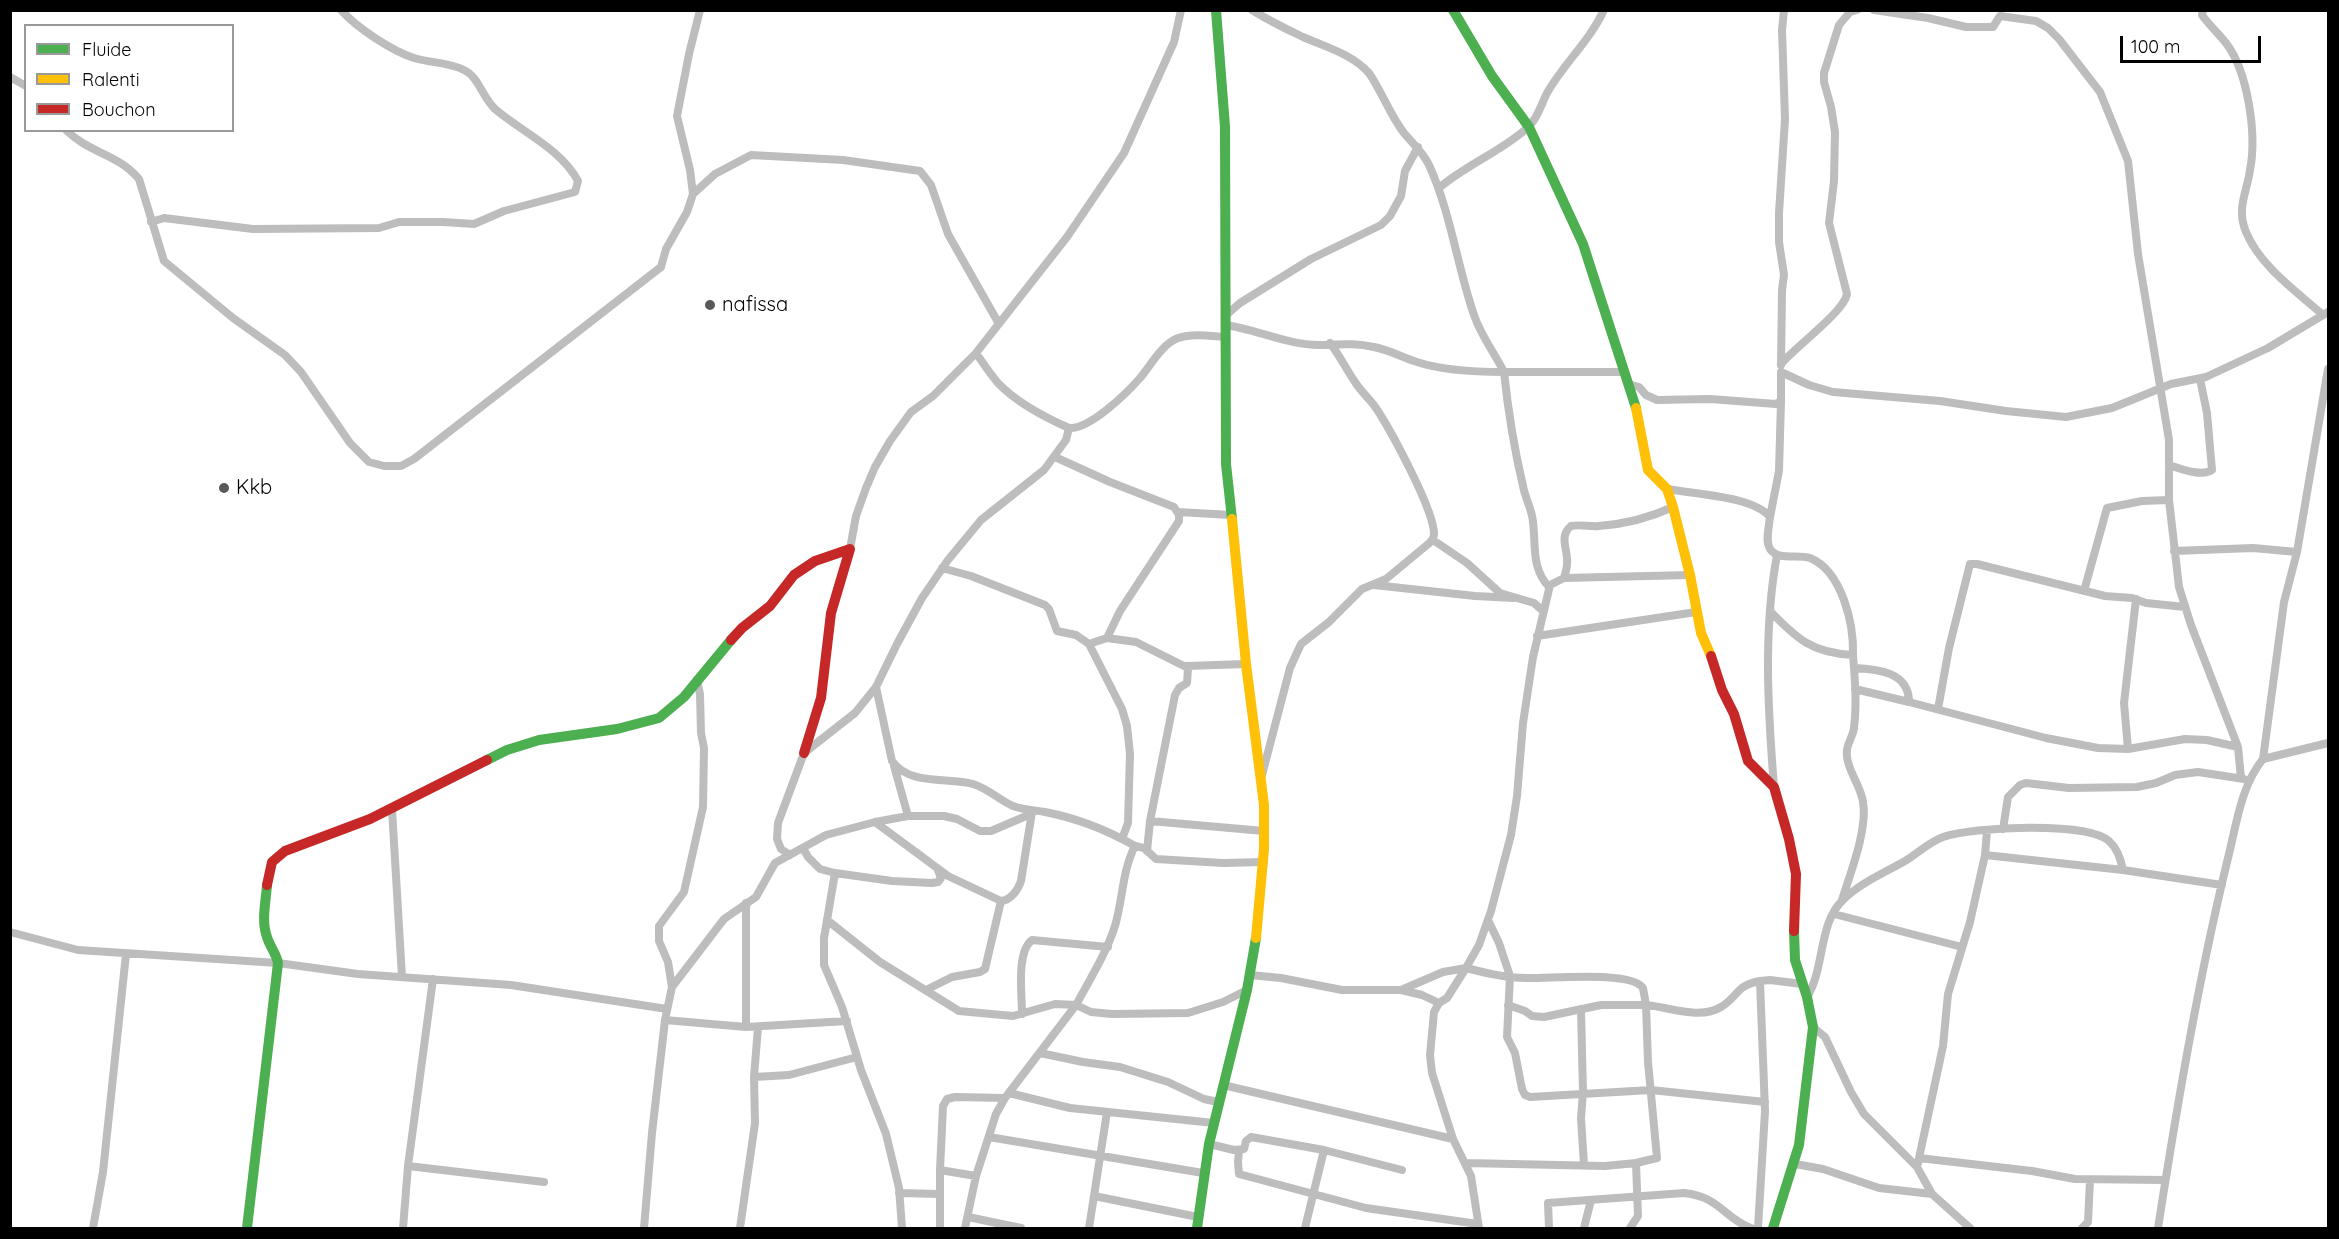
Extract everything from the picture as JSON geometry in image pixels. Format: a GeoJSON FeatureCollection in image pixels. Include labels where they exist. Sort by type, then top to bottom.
{"type":"FeatureCollection","features":[{"type":"Feature","properties":{"kind":"street"},"geometry":{"type":"LineString","coordinates":[[151,222],[164,219],[253,229],[379,228],[399,222],[474,224],[504,211],[575,192],[578,181],[576,176],[526,130],[495,109],[485,98],[470,73],[454,66],[412,57],[362,30],[341,10]]}},
{"type":"Feature","properties":{"kind":"street"},"geometry":{"type":"LineString","coordinates":[[68,132],[79,143],[112,157],[130,169],[139,179],[164,261],[233,318],[285,355],[300,372],[350,442],[369,462],[384,466],[401,466],[414,459],[472,415],[661,267],[666,249],[687,212],[693,194],[690,170],[677,116],[679,98],[700,10]]}},
{"type":"Feature","properties":{"kind":"street"},"geometry":{"type":"LineString","coordinates":[[1094,1196],[1198,1223],[1203,1173],[1222,1085],[1247,990],[1256,940],[1264,862],[1264,831],[1261,783],[1246,664],[1226,464],[1225,128],[1216,10]]}},
{"type":"Feature","properties":{"kind":"street"},"geometry":{"type":"LineString","coordinates":[[1252,10],[1362,66],[1377,85],[1403,132],[1418,147],[1429,164],[1439,188],[1474,317],[1504,372],[1518,462],[1533,521],[1535,563],[1539,575],[1549,587]]}},
{"type":"Feature","properties":{"kind":"street"},"geometry":{"type":"LineString","coordinates":[[1453,10],[1492,76],[1529,127],[1583,244],[1635,404],[1648,470],[1667,489],[1673,507],[1690,575],[1701,633],[1722,690],[1734,714],[1748,761],[1774,787]]}},
{"type":"Feature","properties":{"kind":"street"},"geometry":{"type":"LineString","coordinates":[[1439,188],[1457,172],[1529,127],[1558,75],[1595,30],[1604,10]]}},
{"type":"Feature","properties":{"kind":"street"},"geometry":{"type":"LineString","coordinates":[[1784,10],[1782,30],[1785,119],[1779,213],[1779,242],[1784,275],[1779,471],[1767,540],[1769,548],[1777,555],[1810,558],[1827,571],[1839,588],[1844,601],[1850,619],[1855,689],[1854,730],[1847,752],[1850,768],[1860,786],[1864,806],[1860,841],[1842,900],[1827,929],[1818,974],[1807,997]]}},
{"type":"Feature","properties":{"kind":"street"},"geometry":{"type":"LineString","coordinates":[[1781,368],[1794,348],[1835,312],[1846,298],[1829,223],[1834,181],[1835,132],[1824,73],[1839,25],[1850,12],[1857,10]]}},
{"type":"Feature","properties":{"kind":"street"},"geometry":{"type":"LineString","coordinates":[[1874,10],[1985,28],[1993,27],[1996,13],[2036,21],[2048,28],[2100,92],[2128,161],[2138,254],[2169,440],[2169,500],[2174,551],[2185,607],[2238,747],[2245,779],[2222,885],[2165,1180],[2158,1228]]}},
{"type":"Feature","properties":{"kind":"street"},"geometry":{"type":"LineString","coordinates":[[1781,368],[1809,385],[1833,392],[1940,401],[2031,415],[2066,417],[2112,408],[2159,388],[2200,379],[2268,348],[2326,313],[2266,264],[2246,233],[2242,220],[2241,202],[2252,156],[2249,105],[2245,83],[2234,57],[2202,15],[2203,10]]}},
{"type":"Feature","properties":{"kind":"street"},"geometry":{"type":"LineString","coordinates":[[790,855],[781,849],[777,839],[778,823],[804,753],[821,698],[831,613],[850,549],[856,516],[875,467],[911,412],[933,396],[976,353],[999,324],[1067,237],[1124,153],[1174,42],[1180,13]]}},
{"type":"Feature","properties":{"kind":"street"},"geometry":{"type":"LineString","coordinates":[[10,76],[24,85]]}},
{"type":"Feature","properties":{"kind":"street"},"geometry":{"type":"LineString","coordinates":[[1225,326],[1240,303],[1311,259],[1381,225],[1390,216],[1401,196],[1405,171],[1418,147]]}},
{"type":"Feature","properties":{"kind":"street"},"geometry":{"type":"LineString","coordinates":[[693,194],[715,174],[751,155],[843,160],[912,168],[920,171],[932,185],[948,234],[999,324]]}},
{"type":"Feature","properties":{"kind":"street"},"geometry":{"type":"LineString","coordinates":[[976,353],[998,383],[1011,394],[1044,417],[1074,429],[1097,418],[1138,380],[1176,338],[1199,336],[1225,326],[1319,345],[1346,342],[1377,347],[1431,365],[1504,372],[1624,372]]}},
{"type":"Feature","properties":{"kind":"street"},"geometry":{"type":"LineString","coordinates":[[1261,783],[1275,722],[1301,644],[1369,584],[1386,579],[1433,540],[1434,533],[1428,510],[1389,429],[1377,409],[1357,386],[1345,362],[1330,343]]}},
{"type":"Feature","properties":{"kind":"street"},"geometry":{"type":"LineString","coordinates":[[2245,779],[2262,759],[2284,602],[2297,552],[2328,369]]}},
{"type":"Feature","properties":{"kind":"street"},"geometry":{"type":"LineString","coordinates":[[2169,465],[2201,473],[2212,470],[2207,413],[2200,379]]}},
{"type":"Feature","properties":{"kind":"street"},"geometry":{"type":"LineString","coordinates":[[1628,384],[1639,387],[1652,398],[1662,401],[1710,399],[1768,405],[1781,401]]}},
{"type":"Feature","properties":{"kind":"street"},"geometry":{"type":"LineString","coordinates":[[804,753],[855,713],[876,687],[922,598],[942,568],[981,520],[1044,470],[1066,440],[1069,428]]}},
{"type":"Feature","properties":{"kind":"street"},"geometry":{"type":"LineString","coordinates":[[1055,457],[1174,507],[1178,512],[1179,521],[1120,611],[1107,638]]}},
{"type":"Feature","properties":{"kind":"street"},"geometry":{"type":"LineString","coordinates":[[1667,489],[1709,495],[1758,507],[1770,518]]}},
{"type":"Feature","properties":{"kind":"street"},"geometry":{"type":"LineString","coordinates":[[2084,591],[2107,508],[2142,501],[2169,500]]}},
{"type":"Feature","properties":{"kind":"street"},"geometry":{"type":"LineString","coordinates":[[1564,578],[1567,561],[1564,538],[1565,532],[1571,526],[1598,526],[1635,521],[1652,517],[1673,507]]}},
{"type":"Feature","properties":{"kind":"street"},"geometry":{"type":"LineString","coordinates":[[1178,512],[1231,515]]}},
{"type":"Feature","properties":{"kind":"street"},"geometry":{"type":"LineString","coordinates":[[1433,540],[1467,562],[1500,593],[1534,603],[1543,611]]}},
{"type":"Feature","properties":{"kind":"street"},"geometry":{"type":"LineString","coordinates":[[2174,551],[2253,548],[2297,552]]}},
{"type":"Feature","properties":{"kind":"street"},"geometry":{"type":"LineString","coordinates":[[247,1228],[278,963],[264,926],[267,880],[272,862],[285,851],[392,808],[473,766],[518,747],[539,740],[617,729],[659,718],[684,697],[742,628],[770,606],[794,575],[815,561],[850,549]]}},
{"type":"Feature","properties":{"kind":"street"},"geometry":{"type":"LineString","coordinates":[[1773,1228],[1795,1164],[1799,1145],[1813,1027],[1807,997],[1795,960],[1793,944],[1796,874],[1793,853],[1774,787],[1770,729],[1770,611],[1771,586],[1777,555]]}},
{"type":"Feature","properties":{"kind":"street"},"geometry":{"type":"LineString","coordinates":[[1938,709],[1949,648],[1970,564],[2105,596],[2185,607]]}},
{"type":"Feature","properties":{"kind":"street"},"geometry":{"type":"LineString","coordinates":[[942,568],[971,576],[1045,605],[1049,609],[1057,631],[1076,635],[1089,644],[1122,710],[1127,726],[1130,754],[1128,823],[1122,838]]}},
{"type":"Feature","properties":{"kind":"street"},"geometry":{"type":"LineString","coordinates":[[1239,1151],[1239,1174],[1366,1208],[1478,1226],[1471,1176],[1453,1139],[1432,1073],[1430,1055],[1434,1012],[1439,1003],[1447,998],[1479,945],[1511,835],[1517,796],[1523,723],[1537,636],[1549,587],[1564,578],[1690,575]]}},
{"type":"Feature","properties":{"kind":"street"},"geometry":{"type":"LineString","coordinates":[[1369,584],[1514,598]]}},
{"type":"Feature","properties":{"kind":"street"},"geometry":{"type":"LineString","coordinates":[[2128,749],[2124,703],[2136,599]]}},
{"type":"Feature","properties":{"kind":"street"},"geometry":{"type":"LineString","coordinates":[[1770,611],[1805,644],[1827,651],[1853,655]]}},
{"type":"Feature","properties":{"kind":"street"},"geometry":{"type":"LineString","coordinates":[[1537,636],[1696,612]]}},
{"type":"Feature","properties":{"kind":"street"},"geometry":{"type":"LineString","coordinates":[[1089,644],[1107,638],[1136,642],[1186,666],[1246,664]]}},
{"type":"Feature","properties":{"kind":"street"},"geometry":{"type":"LineString","coordinates":[[1147,851],[1150,821],[1175,694],[1187,683],[1186,666]]}},
{"type":"Feature","properties":{"kind":"street"},"geometry":{"type":"LineString","coordinates":[[1854,668],[1895,675],[1908,689],[1909,702]]}},
{"type":"Feature","properties":{"kind":"street"},"geometry":{"type":"LineString","coordinates":[[644,1228],[665,1020],[672,987],[668,962],[659,941],[659,926],[684,892],[702,813],[704,748],[697,680]]}},
{"type":"Feature","properties":{"kind":"street"},"geometry":{"type":"LineString","coordinates":[[876,687],[892,761],[908,816]]}},
{"type":"Feature","properties":{"kind":"street"},"geometry":{"type":"LineString","coordinates":[[1855,689],[2046,738],[2098,748],[2128,749],[2184,739],[2206,740],[2238,747]]}},
{"type":"Feature","properties":{"kind":"street"},"geometry":{"type":"LineString","coordinates":[[2262,759],[2328,743]]}},
{"type":"Feature","properties":{"kind":"street"},"geometry":{"type":"LineString","coordinates":[[892,761],[906,774],[972,784],[989,789],[1013,806],[1083,822],[1122,838],[1135,846],[1140,846],[1156,859],[1223,863],[1264,862]]}},
{"type":"Feature","properties":{"kind":"street"},"geometry":{"type":"LineString","coordinates":[[2003,829],[2008,797],[2019,785],[2026,783],[2095,789],[2137,787],[2192,773],[2215,773],[2245,779]]}},
{"type":"Feature","properties":{"kind":"street"},"geometry":{"type":"LineString","coordinates":[[392,808],[402,977]]}},
{"type":"Feature","properties":{"kind":"street"},"geometry":{"type":"LineString","coordinates":[[672,987],[724,919],[756,897],[775,863],[826,835],[874,822],[908,816],[944,816],[957,819],[985,832],[1032,812]]}},
{"type":"Feature","properties":{"kind":"street"},"geometry":{"type":"LineString","coordinates":[[874,822],[948,876],[1001,902],[1008,900],[1019,887],[1032,812]]}},
{"type":"Feature","properties":{"kind":"street"},"geometry":{"type":"LineString","coordinates":[[1150,821],[1264,831]]}},
{"type":"Feature","properties":{"kind":"street"},"geometry":{"type":"LineString","coordinates":[[1842,900],[1938,840],[2003,829],[2057,828],[2090,832],[2110,842],[2120,857],[2123,870]]}},
{"type":"Feature","properties":{"kind":"street"},"geometry":{"type":"LineString","coordinates":[[1917,1167],[1943,1046],[1948,994],[1985,855],[1987,831]]}},
{"type":"Feature","properties":{"kind":"street"},"geometry":{"type":"LineString","coordinates":[[965,1228],[976,1176],[996,1114],[1006,1095],[1076,1005],[1108,947],[1122,901],[1129,857],[1135,846]]}},
{"type":"Feature","properties":{"kind":"street"},"geometry":{"type":"LineString","coordinates":[[803,848],[820,869],[835,873],[892,881],[932,883],[938,882],[941,878],[938,868]]}},
{"type":"Feature","properties":{"kind":"street"},"geometry":{"type":"LineString","coordinates":[[1985,855],[2123,870],[2222,885]]}},
{"type":"Feature","properties":{"kind":"street"},"geometry":{"type":"LineString","coordinates":[[835,873],[824,939],[824,965],[847,1021],[872,1102],[886,1134],[900,1194],[902,1228]]}},
{"type":"Feature","properties":{"kind":"street"},"geometry":{"type":"LineString","coordinates":[[926,990],[952,977],[985,969],[1001,902]]}},
{"type":"Feature","properties":{"kind":"street"},"geometry":{"type":"LineString","coordinates":[[746,903],[746,1027]]}},
{"type":"Feature","properties":{"kind":"street"},"geometry":{"type":"LineString","coordinates":[[1834,914],[1962,947]]}},
{"type":"Feature","properties":{"kind":"street"},"geometry":{"type":"LineString","coordinates":[[827,920],[880,962],[958,1011],[1013,1016],[1055,1004],[1076,1005],[1091,1012],[1112,1014],[1188,1013],[1223,1002],[1247,990]]}},
{"type":"Feature","properties":{"kind":"street"},"geometry":{"type":"LineString","coordinates":[[1488,920],[1499,943],[1509,976],[1507,1037],[1515,1053],[1525,1095],[1530,1097],[1583,1092],[1651,1090],[1765,1102]]}},
{"type":"Feature","properties":{"kind":"street"},"geometry":{"type":"LineString","coordinates":[[10,932],[78,950],[278,963],[402,977],[511,985],[667,1009]]}},
{"type":"Feature","properties":{"kind":"street"},"geometry":{"type":"LineString","coordinates":[[1022,1014],[1023,954],[1026,945],[1032,940],[1108,947]]}},
{"type":"Feature","properties":{"kind":"street"},"geometry":{"type":"LineString","coordinates":[[93,1228],[103,1172],[126,954]]}},
{"type":"Feature","properties":{"kind":"street"},"geometry":{"type":"LineString","coordinates":[[1401,990],[1443,972],[1466,968],[1525,978],[1576,976],[1635,980],[1643,988],[1657,1158],[1605,1166],[1466,1163]]}},
{"type":"Feature","properties":{"kind":"street"},"geometry":{"type":"LineString","coordinates":[[1250,975],[1281,978],[1342,990],[1401,990],[1422,995],[1439,1003]]}},
{"type":"Feature","properties":{"kind":"street"},"geometry":{"type":"LineString","coordinates":[[403,1228],[408,1166],[433,979]]}},
{"type":"Feature","properties":{"kind":"street"},"geometry":{"type":"LineString","coordinates":[[1508,1005],[1536,1017],[1601,1005],[1646,1005],[1700,1013],[1720,1009],[1737,991],[1749,983],[1770,980],[1802,984]]}},
{"type":"Feature","properties":{"kind":"street"},"geometry":{"type":"LineString","coordinates":[[1758,1228],[1765,1102],[1760,981]]}},
{"type":"Feature","properties":{"kind":"street"},"geometry":{"type":"LineString","coordinates":[[1581,1009],[1583,1092],[1581,1118],[1584,1165]]}},
{"type":"Feature","properties":{"kind":"street"},"geometry":{"type":"LineString","coordinates":[[665,1020],[746,1027],[847,1021]]}},
{"type":"Feature","properties":{"kind":"street"},"geometry":{"type":"LineString","coordinates":[[740,1228],[755,1124],[754,1077],[758,1027]]}},
{"type":"Feature","properties":{"kind":"street"},"geometry":{"type":"LineString","coordinates":[[1813,1027],[1825,1037],[1864,1114],[1917,1167],[1932,1194],[1970,1228]]}},
{"type":"Feature","properties":{"kind":"street"},"geometry":{"type":"LineString","coordinates":[[1040,1053],[1083,1062],[1120,1066],[1167,1082],[1204,1099],[1218,1102]]}},
{"type":"Feature","properties":{"kind":"street"},"geometry":{"type":"LineString","coordinates":[[754,1077],[789,1075],[857,1058]]}},
{"type":"Feature","properties":{"kind":"street"},"geometry":{"type":"LineString","coordinates":[[1222,1085],[1453,1139]]}},
{"type":"Feature","properties":{"kind":"street"},"geometry":{"type":"LineString","coordinates":[[940,1228],[943,1106],[947,1099],[1006,1095],[1070,1108],[1214,1123]]}},
{"type":"Feature","properties":{"kind":"street"},"geometry":{"type":"LineString","coordinates":[[1089,1228],[1107,1112]]}},
{"type":"Feature","properties":{"kind":"street"},"geometry":{"type":"LineString","coordinates":[[989,1137],[1203,1173]]}},
{"type":"Feature","properties":{"kind":"street"},"geometry":{"type":"LineString","coordinates":[[1209,1144],[1239,1151],[1244,1149],[1246,1141],[1251,1137],[1324,1150],[1402,1170]]}},
{"type":"Feature","properties":{"kind":"street"},"geometry":{"type":"LineString","coordinates":[[1305,1228],[1324,1150]]}},
{"type":"Feature","properties":{"kind":"street"},"geometry":{"type":"LineString","coordinates":[[1919,1158],[2090,1180],[2165,1180]]}},
{"type":"Feature","properties":{"kind":"street"},"geometry":{"type":"LineString","coordinates":[[1630,1228],[1638,1216],[1636,1163]]}},
{"type":"Feature","properties":{"kind":"street"},"geometry":{"type":"LineString","coordinates":[[1795,1164],[1824,1169],[1879,1188],[1932,1194]]}},
{"type":"Feature","properties":{"kind":"street"},"geometry":{"type":"LineString","coordinates":[[408,1166],[544,1182]]}},
{"type":"Feature","properties":{"kind":"street"},"geometry":{"type":"LineString","coordinates":[[940,1170],[976,1176]]}},
{"type":"Feature","properties":{"kind":"street"},"geometry":{"type":"LineString","coordinates":[[2082,1228],[2088,1222],[2090,1180]]}},
{"type":"Feature","properties":{"kind":"street"},"geometry":{"type":"LineString","coordinates":[[1549,1228],[1548,1203],[1684,1193],[1705,1196],[1728,1212],[1738,1223],[1750,1228]]}},
{"type":"Feature","properties":{"kind":"street"},"geometry":{"type":"LineString","coordinates":[[900,1194],[940,1194]]}},
{"type":"Feature","properties":{"kind":"street"},"geometry":{"type":"LineString","coordinates":[[1584,1228],[1591,1200]]}},
{"type":"Feature","properties":{"kind":"street"},"geometry":{"type":"LineString","coordinates":[[968,1217],[1021,1228]]}},
{"type":"Feature","properties":{"kind":"traffic: fast"},"geometry":{"type":"LineString","coordinates":[[1216,10],[1225,127],[1226,464],[1232,519]]}},
{"type":"Feature","properties":{"kind":"traffic: fast"},"geometry":{"type":"LineString","coordinates":[[1453,10],[1492,76],[1529,127],[1583,244],[1636,408]]}},
{"type":"Feature","properties":{"kind":"traffic: fast"},"geometry":{"type":"LineString","coordinates":[[487,760],[507,750],[539,740],[617,729],[659,718],[684,697],[731,640]]}},
{"type":"Feature","properties":{"kind":"traffic: fast"},"geometry":{"type":"LineString","coordinates":[[247,1228],[278,963],[265,931],[267,885]]}},
{"type":"Feature","properties":{"kind":"traffic: fast"},"geometry":{"type":"LineString","coordinates":[[1773,1228],[1799,1145],[1813,1027],[1807,997],[1795,960],[1794,931]]}},
{"type":"Feature","properties":{"kind":"traffic: fast"},"geometry":{"type":"LineString","coordinates":[[1197,1228],[1209,1144],[1247,990],[1256,938]]}},
{"type":"Feature","properties":{"kind":"traffic: slow"},"geometry":{"type":"LineString","coordinates":[[1636,408],[1648,470],[1667,489],[1673,507],[1690,575],[1701,633],[1711,656]]}},
{"type":"Feature","properties":{"kind":"traffic: slow"},"geometry":{"type":"LineString","coordinates":[[1232,519],[1246,664],[1264,805],[1264,849],[1256,938]]}},
{"type":"Feature","properties":{"kind":"traffic: jam"},"geometry":{"type":"LineString","coordinates":[[731,640],[742,628],[770,606],[794,575],[815,561],[850,549],[831,613],[821,698],[804,753]]}},
{"type":"Feature","properties":{"kind":"traffic: jam"},"geometry":{"type":"LineString","coordinates":[[1711,656],[1722,690],[1734,714],[1748,761],[1774,787],[1796,874],[1794,931]]}},
{"type":"Feature","properties":{"kind":"traffic: jam"},"geometry":{"type":"LineString","coordinates":[[267,885],[272,862],[285,851],[370,819],[487,760]]}},
{"type":"Feature","properties":{"kind":"place","name":"nafissa"},"geometry":{"type":"Point","coordinates":[710,305]}},
{"type":"Feature","properties":{"kind":"place","name":"Kkb"},"geometry":{"type":"Point","coordinates":[224,488]}}]}
